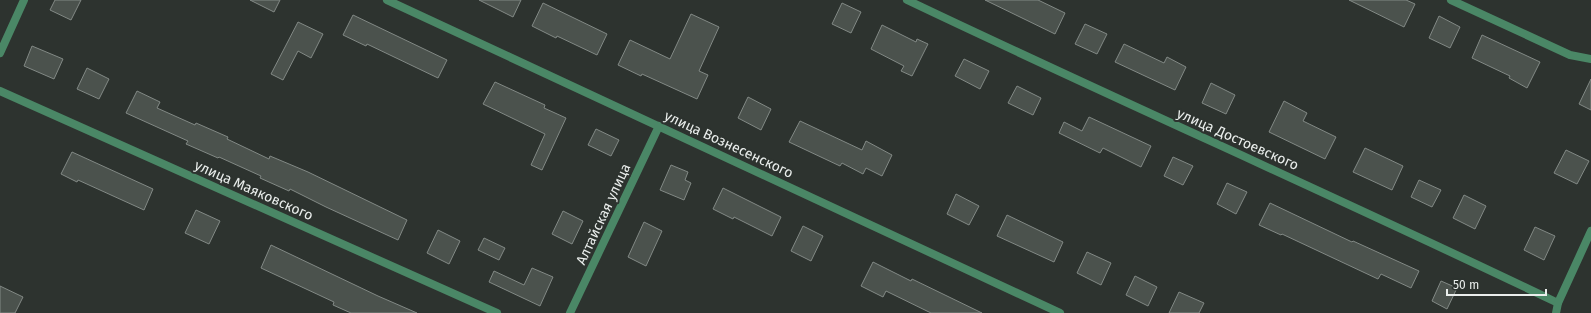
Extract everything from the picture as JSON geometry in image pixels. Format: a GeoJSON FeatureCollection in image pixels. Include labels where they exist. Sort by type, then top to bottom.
{"type":"FeatureCollection","features":[{"type":"Feature","properties":{"kind":"street"},"geometry":{"type":"LineString","coordinates":[[0,53],[24,0]]}},
{"type":"Feature","properties":{"kind":"street","name":"улица Вознесенского"},"geometry":{"type":"LineString","coordinates":[[387,0],[1060,313]]}},
{"type":"Feature","properties":{"kind":"street","name":"улица Достоевского"},"geometry":{"type":"LineString","coordinates":[[907,0],[1053,69],[1414,234],[1558,303]]}},
{"type":"Feature","properties":{"kind":"street"},"geometry":{"type":"LineString","coordinates":[[1451,0],[1570,55],[1591,59]]}},
{"type":"Feature","properties":{"kind":"street","name":"улица Маяковского"},"geometry":{"type":"LineString","coordinates":[[0,91],[496,313]]}},
{"type":"Feature","properties":{"kind":"street","name":"Алтайская улица"},"geometry":{"type":"LineString","coordinates":[[570,313],[659,126]]}},
{"type":"Feature","properties":{"kind":"street"},"geometry":{"type":"LineString","coordinates":[[1556,313],[1558,303],[1591,231]]}},
{"type":"Feature","properties":{"kind":"building"},"geometry":{"type":"Polygon","coordinates":[[[55,0],[81,0],[71,20],[50,10],[55,0]]]}},
{"type":"Feature","properties":{"kind":"building"},"geometry":{"type":"Polygon","coordinates":[[[250,0],[280,0],[274,12],[250,0]]]}},
{"type":"Feature","properties":{"kind":"building"},"geometry":{"type":"Polygon","coordinates":[[[479,0],[521,0],[513,17],[479,0]]]}},
{"type":"Feature","properties":{"kind":"building"},"geometry":{"type":"Polygon","coordinates":[[[985,0],[1038,0],[1065,13],[1055,34],[985,0]]]}},
{"type":"Feature","properties":{"kind":"building"},"geometry":{"type":"Polygon","coordinates":[[[1349,0],[1406,0],[1415,4],[1404,27],[1349,0]]]}},
{"type":"Feature","properties":{"kind":"building"},"geometry":{"type":"Polygon","coordinates":[[[543,3],[607,34],[597,55],[532,26],[543,3]]]}},
{"type":"Feature","properties":{"kind":"building"},"geometry":{"type":"Polygon","coordinates":[[[842,3],[861,12],[851,33],[832,24],[842,3]]]}},
{"type":"Feature","properties":{"kind":"building"},"geometry":{"type":"Polygon","coordinates":[[[691,14],[719,27],[699,71],[708,75],[697,99],[642,74],[641,76],[618,65],[630,40],[670,59],[691,14]]]}},
{"type":"Feature","properties":{"kind":"building"},"geometry":{"type":"Polygon","coordinates":[[[353,15],[447,60],[438,78],[367,44],[366,46],[343,35],[353,15]]]}},
{"type":"Feature","properties":{"kind":"building"},"geometry":{"type":"Polygon","coordinates":[[[1439,16],[1460,27],[1450,48],[1429,38],[1439,16]]]}},
{"type":"Feature","properties":{"kind":"building"},"geometry":{"type":"Polygon","coordinates":[[[298,22],[323,34],[311,58],[298,51],[283,80],[271,74],[298,22]]]}},
{"type":"Feature","properties":{"kind":"building"},"geometry":{"type":"Polygon","coordinates":[[[1085,24],[1107,34],[1097,54],[1075,44],[1085,24]]]}},
{"type":"Feature","properties":{"kind":"building"},"geometry":{"type":"Polygon","coordinates":[[[882,25],[916,42],[917,39],[928,44],[912,76],[901,71],[904,66],[871,49],[882,25]]]}},
{"type":"Feature","properties":{"kind":"building"},"geometry":{"type":"Polygon","coordinates":[[[1482,35],[1540,62],[1527,88],[1509,78],[1510,76],[1472,58],[1482,35]]]}},
{"type":"Feature","properties":{"kind":"building"},"geometry":{"type":"Polygon","coordinates":[[[1124,44],[1164,63],[1167,57],[1186,67],[1175,90],[1115,62],[1124,44]]]}},
{"type":"Feature","properties":{"kind":"building"},"geometry":{"type":"Polygon","coordinates":[[[32,46],[63,59],[54,79],[24,66],[32,46]]]}},
{"type":"Feature","properties":{"kind":"building"},"geometry":{"type":"Polygon","coordinates":[[[964,59],[989,71],[980,89],[955,76],[964,59]]]}},
{"type":"Feature","properties":{"kind":"building"},"geometry":{"type":"Polygon","coordinates":[[[87,68],[109,79],[99,99],[77,89],[87,68]]]}},
{"type":"Feature","properties":{"kind":"building"},"geometry":{"type":"Polygon","coordinates":[[[1591,79],[1591,110],[1579,104],[1591,79]]]}},
{"type":"Feature","properties":{"kind":"building"},"geometry":{"type":"Polygon","coordinates":[[[495,82],[545,105],[544,108],[566,118],[542,170],[531,165],[545,134],[483,104],[495,82]]]}},
{"type":"Feature","properties":{"kind":"building"},"geometry":{"type":"Polygon","coordinates":[[[1211,83],[1235,95],[1226,114],[1202,103],[1211,83]]]}},
{"type":"Feature","properties":{"kind":"building"},"geometry":{"type":"Polygon","coordinates":[[[1017,86],[1041,98],[1033,115],[1008,103],[1017,86]]]}},
{"type":"Feature","properties":{"kind":"building"},"geometry":{"type":"Polygon","coordinates":[[[137,91],[160,102],[157,108],[195,125],[196,123],[228,137],[227,139],[269,159],[270,156],[308,172],[407,220],[398,240],[290,189],[289,191],[260,178],[261,176],[186,144],[188,141],[126,113],[137,91]]]}},
{"type":"Feature","properties":{"kind":"building"},"geometry":{"type":"Polygon","coordinates":[[[748,97],[771,109],[761,130],[738,118],[748,97]]]}},
{"type":"Feature","properties":{"kind":"building"},"geometry":{"type":"Polygon","coordinates":[[[1284,101],[1307,113],[1303,121],[1336,137],[1325,159],[1269,132],[1284,101]]]}},
{"type":"Feature","properties":{"kind":"building"},"geometry":{"type":"Polygon","coordinates":[[[1089,117],[1151,146],[1141,167],[1103,148],[1100,153],[1059,133],[1064,122],[1082,131],[1089,117]]]}},
{"type":"Feature","properties":{"kind":"building"},"geometry":{"type":"Polygon","coordinates":[[[800,121],[862,150],[866,141],[892,155],[882,176],[866,168],[863,174],[842,163],[840,166],[789,142],[800,121]]]}},
{"type":"Feature","properties":{"kind":"building"},"geometry":{"type":"Polygon","coordinates":[[[596,129],[619,140],[611,156],[588,145],[596,129]]]}},
{"type":"Feature","properties":{"kind":"building"},"geometry":{"type":"Polygon","coordinates":[[[1365,148],[1403,166],[1392,190],[1353,172],[1365,148]]]}},
{"type":"Feature","properties":{"kind":"building"},"geometry":{"type":"Polygon","coordinates":[[[1566,150],[1589,161],[1577,184],[1554,173],[1566,150]]]}},
{"type":"Feature","properties":{"kind":"building"},"geometry":{"type":"Polygon","coordinates":[[[72,152],[153,189],[144,210],[78,180],[77,182],[61,174],[72,152]]]}},
{"type":"Feature","properties":{"kind":"building"},"geometry":{"type":"Polygon","coordinates":[[[1173,157],[1193,166],[1183,185],[1164,176],[1173,157]]]}},
{"type":"Feature","properties":{"kind":"building"},"geometry":{"type":"Polygon","coordinates":[[[671,165],[688,172],[685,180],[691,183],[684,200],[660,190],[671,165]]]}},
{"type":"Feature","properties":{"kind":"building"},"geometry":{"type":"Polygon","coordinates":[[[1419,180],[1441,190],[1432,207],[1411,197],[1419,180]]]}},
{"type":"Feature","properties":{"kind":"building"},"geometry":{"type":"Polygon","coordinates":[[[1227,183],[1247,192],[1236,214],[1217,204],[1227,183]]]}},
{"type":"Feature","properties":{"kind":"building"},"geometry":{"type":"Polygon","coordinates":[[[723,188],[781,217],[772,236],[734,217],[733,219],[713,209],[723,188]]]}},
{"type":"Feature","properties":{"kind":"building"},"geometry":{"type":"Polygon","coordinates":[[[956,194],[979,206],[969,225],[947,214],[956,194]]]}},
{"type":"Feature","properties":{"kind":"building"},"geometry":{"type":"Polygon","coordinates":[[[1464,195],[1486,206],[1475,229],[1453,218],[1464,195]]]}},
{"type":"Feature","properties":{"kind":"building"},"geometry":{"type":"Polygon","coordinates":[[[1270,203],[1352,242],[1353,241],[1419,271],[1411,288],[1381,274],[1378,279],[1282,234],[1281,235],[1259,225],[1270,203]]]}},
{"type":"Feature","properties":{"kind":"building"},"geometry":{"type":"Polygon","coordinates":[[[196,210],[220,221],[209,244],[185,233],[196,210]]]}},
{"type":"Feature","properties":{"kind":"building"},"geometry":{"type":"Polygon","coordinates":[[[563,211],[583,221],[572,244],[552,234],[563,211]]]}},
{"type":"Feature","properties":{"kind":"building"},"geometry":{"type":"Polygon","coordinates":[[[1007,215],[1063,242],[1054,262],[997,236],[1007,215]]]}},
{"type":"Feature","properties":{"kind":"building"},"geometry":{"type":"Polygon","coordinates":[[[644,222],[662,231],[646,266],[628,257],[644,222]]]}},
{"type":"Feature","properties":{"kind":"building"},"geometry":{"type":"Polygon","coordinates":[[[803,226],[823,236],[811,261],[791,251],[803,226]]]}},
{"type":"Feature","properties":{"kind":"building"},"geometry":{"type":"Polygon","coordinates":[[[1535,227],[1555,236],[1544,260],[1524,250],[1535,227]]]}},
{"type":"Feature","properties":{"kind":"building"},"geometry":{"type":"Polygon","coordinates":[[[438,230],[460,241],[449,264],[427,253],[438,230]]]}},
{"type":"Feature","properties":{"kind":"building"},"geometry":{"type":"Polygon","coordinates":[[[484,238],[505,248],[499,260],[478,250],[484,238]]]}},
{"type":"Feature","properties":{"kind":"building"},"geometry":{"type":"Polygon","coordinates":[[[271,245],[417,313],[351,313],[333,305],[334,302],[261,268],[271,245]]]}},
{"type":"Feature","properties":{"kind":"building"},"geometry":{"type":"Polygon","coordinates":[[[1087,252],[1111,263],[1101,285],[1077,273],[1087,252]]]}},
{"type":"Feature","properties":{"kind":"building"},"geometry":{"type":"Polygon","coordinates":[[[873,262],[982,313],[931,313],[886,291],[883,297],[861,286],[873,262]]]}},
{"type":"Feature","properties":{"kind":"building"},"geometry":{"type":"Polygon","coordinates":[[[532,268],[553,277],[540,306],[489,282],[494,271],[524,285],[532,268]]]}},
{"type":"Feature","properties":{"kind":"building"},"geometry":{"type":"Polygon","coordinates":[[[1135,276],[1157,287],[1148,306],[1126,295],[1135,276]]]}},
{"type":"Feature","properties":{"kind":"building"},"geometry":{"type":"Polygon","coordinates":[[[1441,281],[1457,288],[1447,309],[1432,301],[1441,281]]]}},
{"type":"Feature","properties":{"kind":"building"},"geometry":{"type":"Polygon","coordinates":[[[0,286],[23,297],[15,313],[0,313],[0,286]]]}},
{"type":"Feature","properties":{"kind":"building"},"geometry":{"type":"Polygon","coordinates":[[[1179,292],[1204,303],[1199,313],[1169,313],[1179,292]]]}}]}
